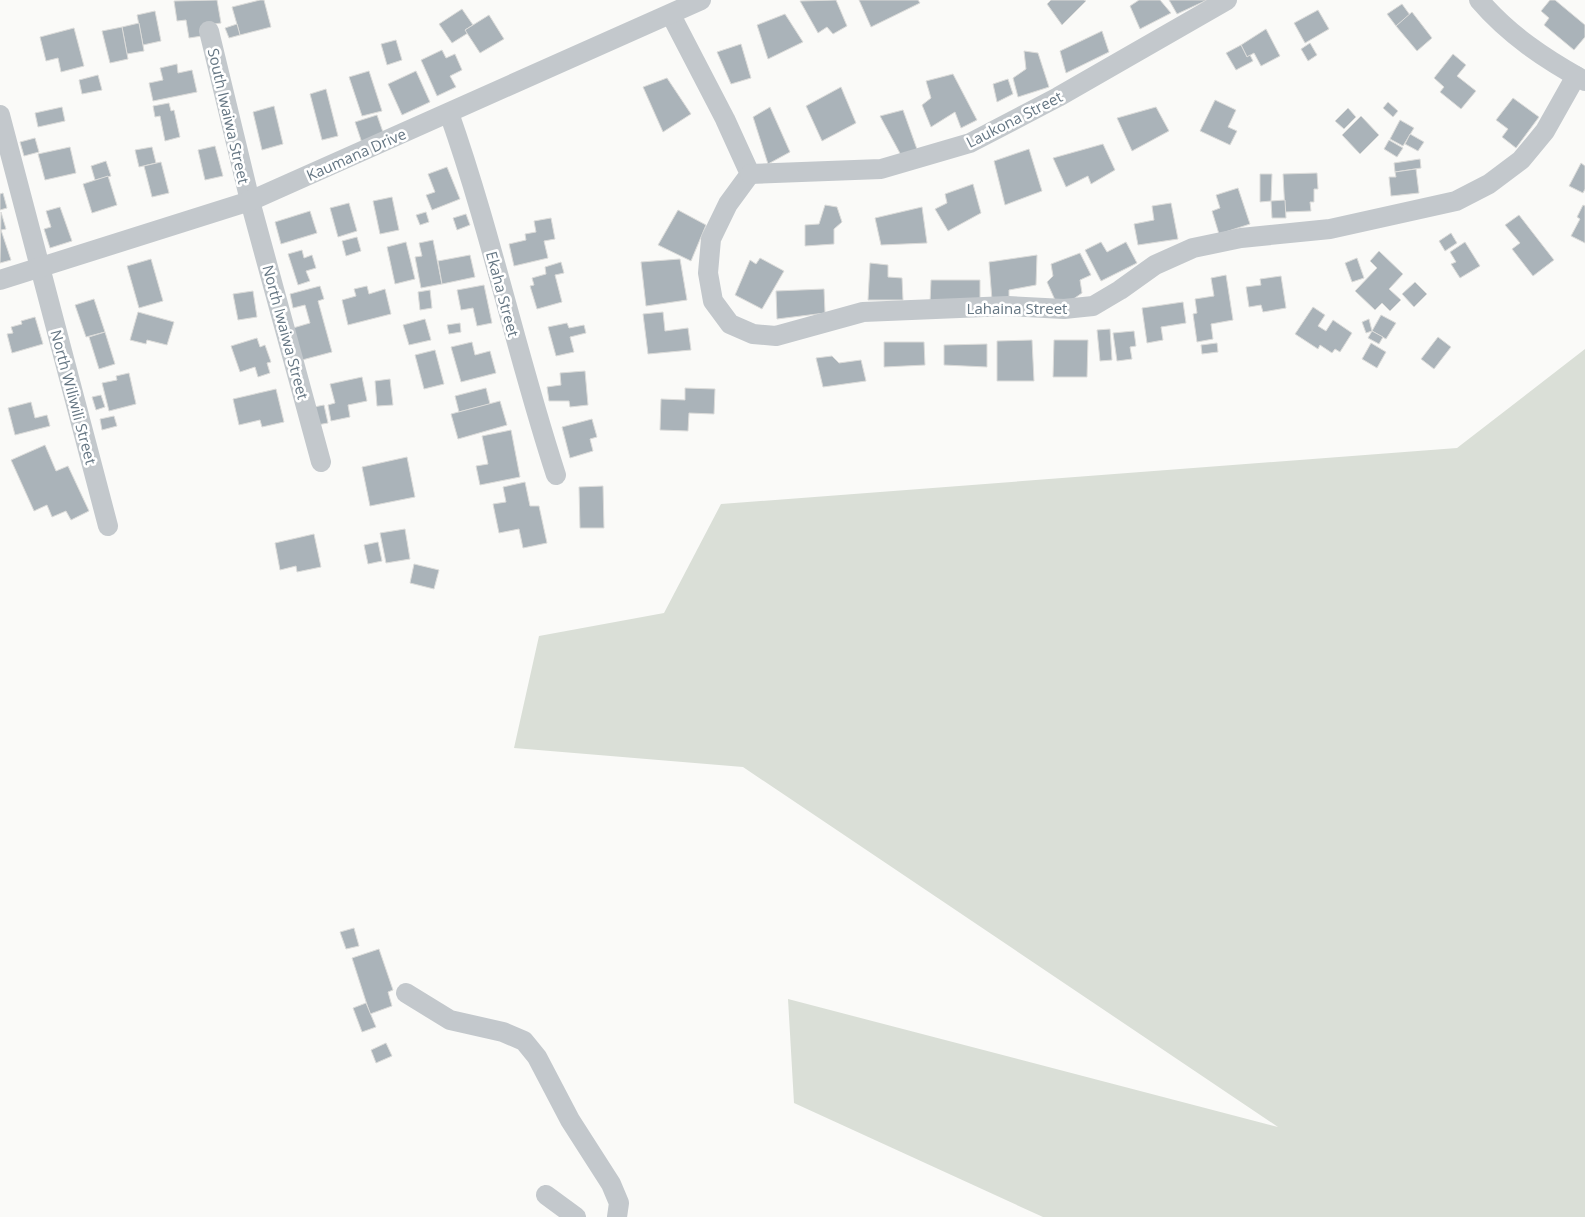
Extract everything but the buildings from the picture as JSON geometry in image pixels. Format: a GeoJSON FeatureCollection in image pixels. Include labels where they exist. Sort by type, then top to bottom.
{"type":"FeatureCollection","features":[{"type":"Feature","properties":{"kind":"street","name":"Kaumana Drive"},"geometry":{"type":"LineString","coordinates":[[0,280],[250,201],[701,0]]}},
{"type":"Feature","properties":{"kind":"street","name":"Laukona Street"},"geometry":{"type":"LineString","coordinates":[[750,174],[881,169],[970,143],[1058,98],[1227,0]]}},
{"type":"Feature","properties":{"kind":"street"},"geometry":{"type":"LineString","coordinates":[[1479,0],[1529,47],[1580,78]]}},
{"type":"Feature","properties":{"kind":"street"},"geometry":{"type":"LineString","coordinates":[[671,15],[725,119],[750,174]]}},
{"type":"Feature","properties":{"kind":"street","name":"South Iwaiwa Street"},"geometry":{"type":"LineString","coordinates":[[209,31],[250,201]]}},
{"type":"Feature","properties":{"kind":"street","name":"Lahaina Street"},"geometry":{"type":"LineString","coordinates":[[750,174],[728,204],[711,239],[708,273],[713,301],[730,324],[753,334],[776,336],[863,312],[1008,306],[1064,309],[1093,306],[1120,290],[1155,265],[1193,248],[1241,238],[1330,229],[1456,201],[1489,184],[1521,160],[1545,131],[1580,78]]}},
{"type":"Feature","properties":{"kind":"street","name":"Ekaha Street"},"geometry":{"type":"LineString","coordinates":[[449,113],[474,185],[533,404],[556,475]]}},
{"type":"Feature","properties":{"kind":"street","name":"North Wiliwili Street"},"geometry":{"type":"LineString","coordinates":[[0,115],[108,526]]}},
{"type":"Feature","properties":{"kind":"street","name":"North Iwaiwa Street"},"geometry":{"type":"LineString","coordinates":[[250,201],[322,462]]}},
{"type":"Feature","properties":{"kind":"street"},"geometry":{"type":"LineString","coordinates":[[406,993],[450,1020],[503,1032],[524,1042],[537,1057],[570,1120],[611,1184],[619,1203],[617,1217]]}},
{"type":"Feature","properties":{"kind":"street"},"geometry":{"type":"LineString","coordinates":[[546,1195],[576,1217]]}},
{"type":"Feature","properties":{"kind":"shaded area"},"geometry":{"type":"Polygon","coordinates":[[[1585,349],[1585,1217],[1043,1217],[794,1103],[788,999],[1278,1127],[743,767],[514,748],[539,636],[664,613],[721,504],[1457,448],[1585,349]]]}}]}
